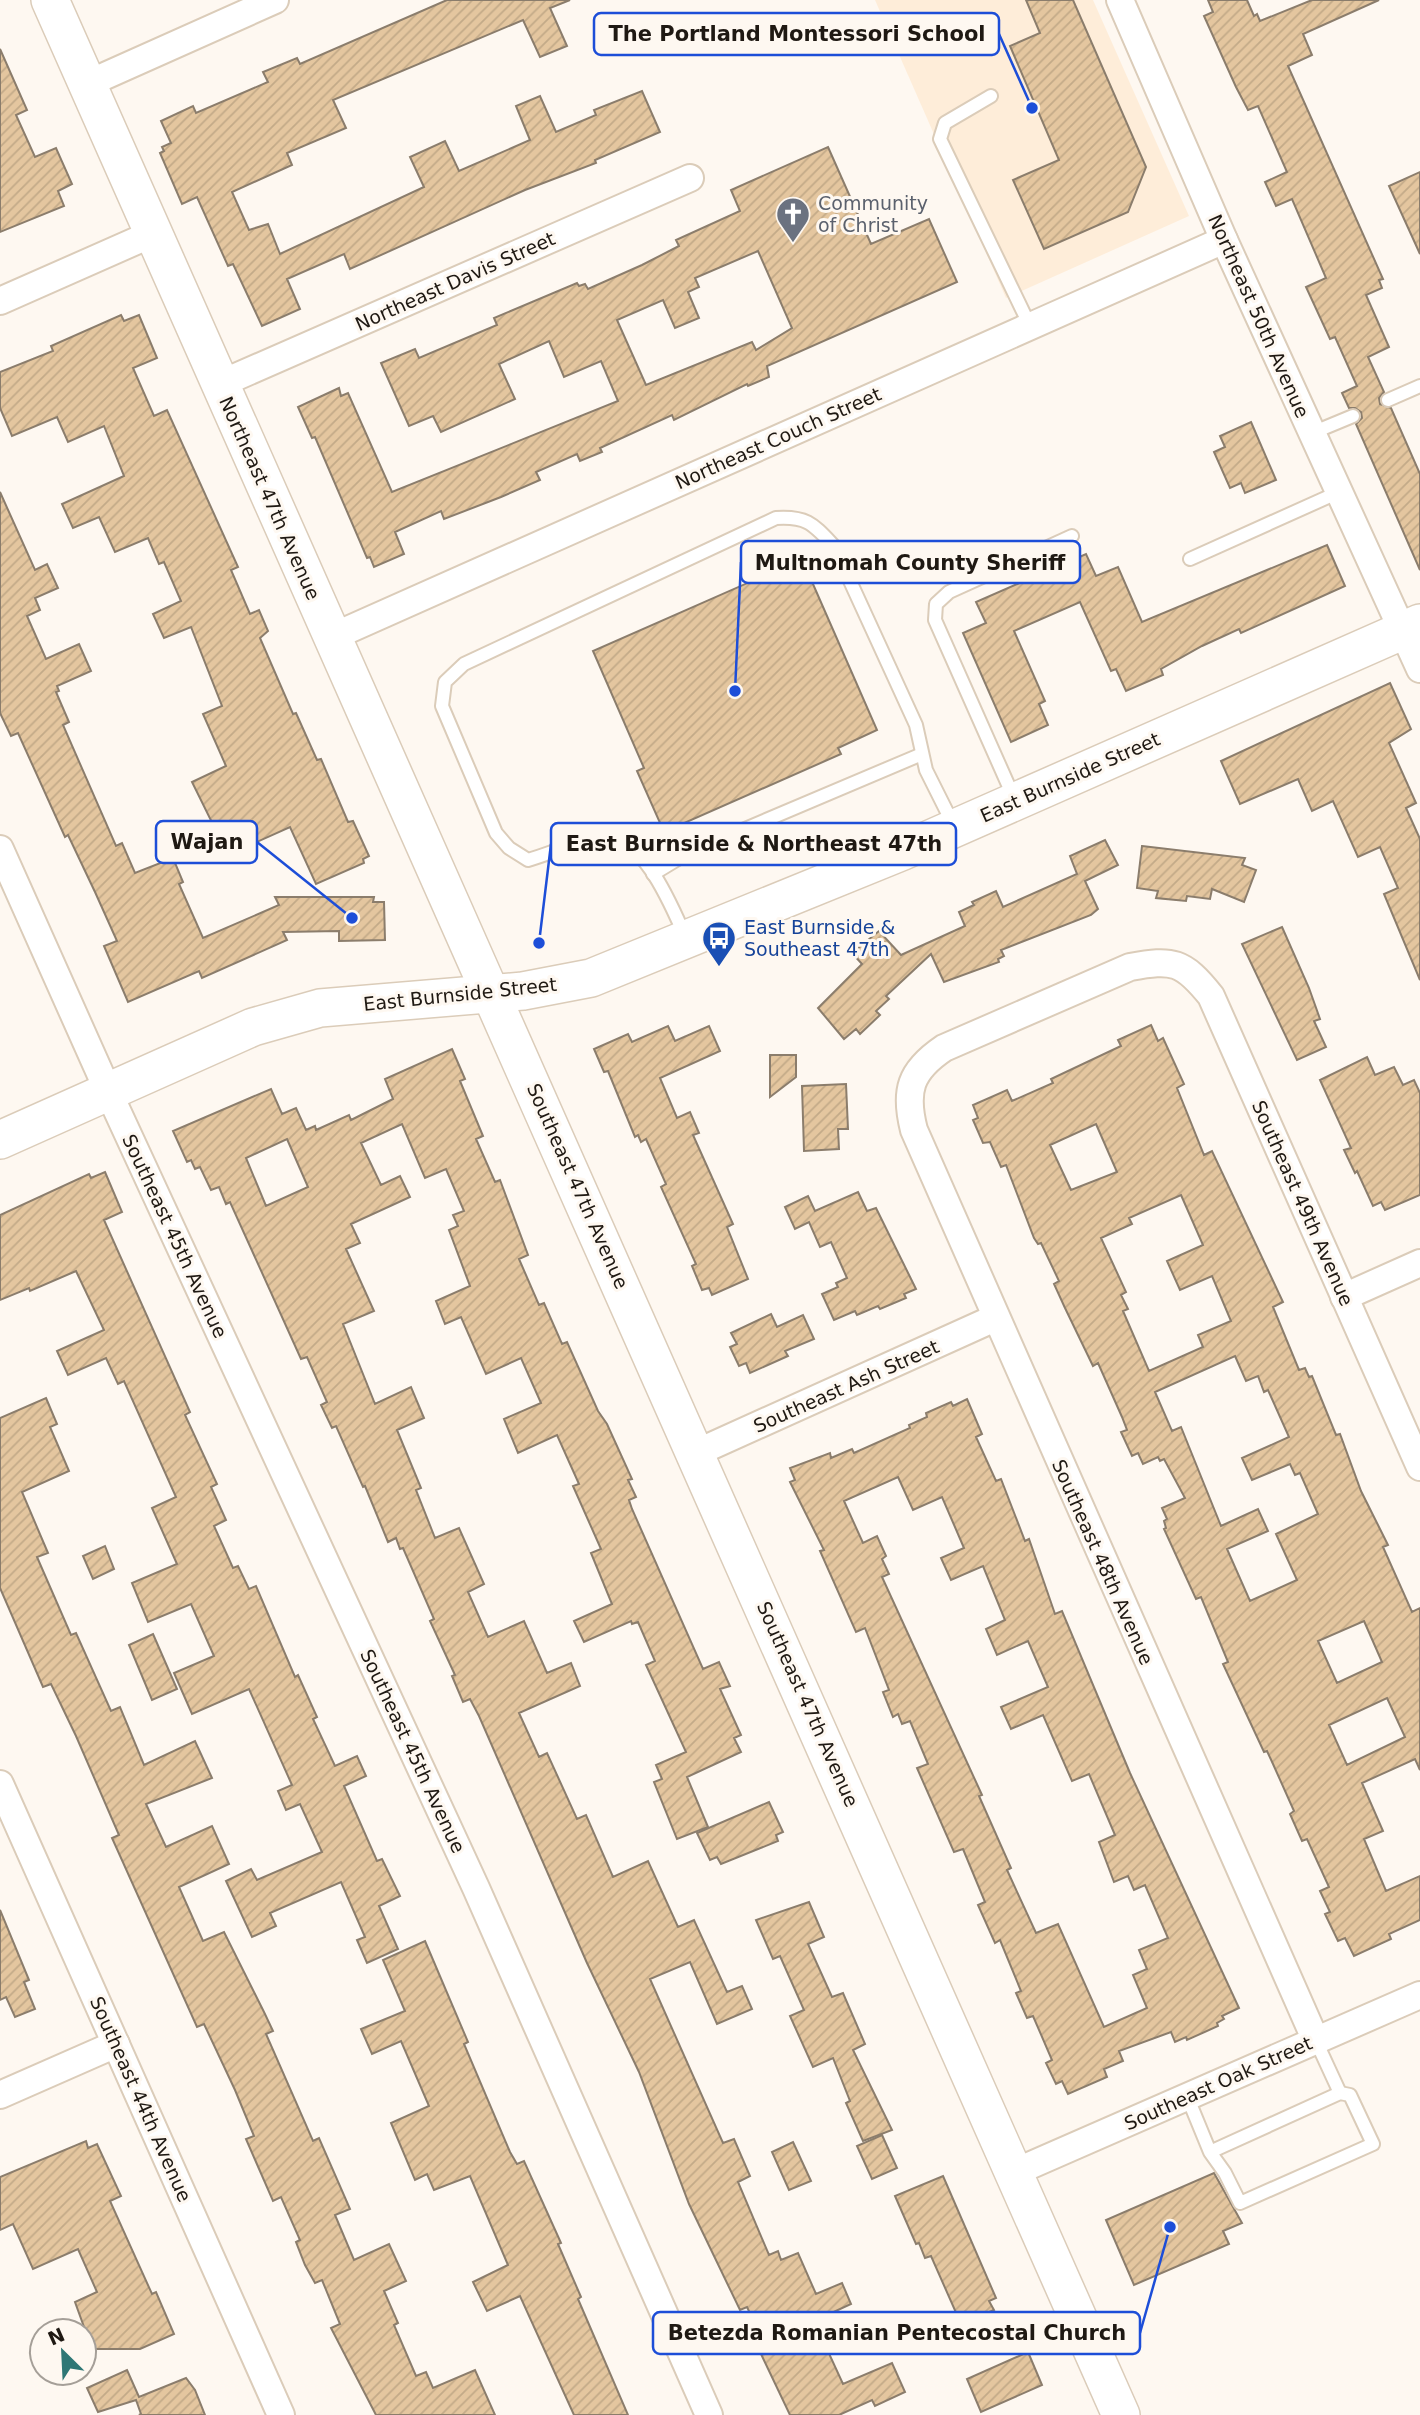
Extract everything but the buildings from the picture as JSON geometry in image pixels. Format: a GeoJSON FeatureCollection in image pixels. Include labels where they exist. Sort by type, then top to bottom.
{"type":"FeatureCollection","features":[{"type":"Feature","properties":{"kind":"street","name":"Northeast 47th Avenue"},"geometry":{"type":"LineString","coordinates":[[50,0],[493,995]]}},
{"type":"Feature","properties":{"kind":"street"},"geometry":{"type":"LineString","coordinates":[[87,84],[275,0]]}},
{"type":"Feature","properties":{"kind":"street","name":"Northeast 50th Avenue"},"geometry":{"type":"LineString","coordinates":[[1120,0],[1224,240],[1339,492],[1411,627],[1420,669]]}},
{"type":"Feature","properties":{"kind":"street","name":"Northeast Davis Street"},"geometry":{"type":"LineString","coordinates":[[220,384],[690,178]]}},
{"type":"Feature","properties":{"kind":"street"},"geometry":{"type":"LineString","coordinates":[[0,302],[154,233]]}},
{"type":"Feature","properties":{"kind":"street","name":"Northeast Couch Street"},"geometry":{"type":"LineString","coordinates":[[332,637],[1224,240]]}},
{"type":"Feature","properties":{"kind":"street","name":"East Burnside Street"},"geometry":{"type":"LineString","coordinates":[[0,1140],[253,1027],[290,1014],[328,1007],[493,995],[591,978],[954,828],[1411,627]]}},
{"type":"Feature","properties":{"kind":"street","name":"Southeast 45th Avenue"},"geometry":{"type":"LineString","coordinates":[[0,849],[108,1091],[476,1888],[709,2415]]}},
{"type":"Feature","properties":{"kind":"street","name":"Southeast 48th Avenue"},"geometry":{"type":"LineString","coordinates":[[1162,961],[1130,967],[944,1048],[926,1060],[913,1079],[907,1103],[914,1130],[995,1318],[1316,2040]]}},
{"type":"Feature","properties":{"kind":"street","name":"Southeast 49th Avenue"},"geometry":{"type":"LineString","coordinates":[[1162,961],[1177,965],[1196,977],[1211,996],[1420,1467]]}},
{"type":"Feature","properties":{"kind":"street","name":"Southeast 47th Avenue"},"geometry":{"type":"LineString","coordinates":[[493,995],[1121,2415]]}},
{"type":"Feature","properties":{"kind":"street"},"geometry":{"type":"LineString","coordinates":[[1345,1297],[1420,1263]]}},
{"type":"Feature","properties":{"kind":"street","name":"Southeast Ash Street"},"geometry":{"type":"LineString","coordinates":[[696,1453],[995,1318]]}},
{"type":"Feature","properties":{"kind":"street","name":"Southeast 44th Avenue"},"geometry":{"type":"LineString","coordinates":[[0,1784],[281,2415]]}},
{"type":"Feature","properties":{"kind":"street","name":"Southeast Oak Street"},"geometry":{"type":"LineString","coordinates":[[1015,2172],[1420,1995]]}},
{"type":"Feature","properties":{"kind":"street"},"geometry":{"type":"LineString","coordinates":[[0,2095],[116,2043]]}},
{"type":"Feature","properties":{"kind":"lane"},"geometry":{"type":"LineString","coordinates":[[991,96],[945,123],[940,139],[1030,326]]}},
{"type":"Feature","properties":{"kind":"lane"},"geometry":{"type":"LineString","coordinates":[[1388,400],[1420,386]]}},
{"type":"Feature","properties":{"kind":"lane"},"geometry":{"type":"LineString","coordinates":[[1312,433],[1353,416]]}},
{"type":"Feature","properties":{"kind":"lane"},"geometry":{"type":"LineString","coordinates":[[1190,559],[1339,492]]}},
{"type":"Feature","properties":{"kind":"lane"},"geometry":{"type":"LineString","coordinates":[[687,940],[661,884],[631,846],[604,837],[528,860],[509,848],[496,833],[442,706],[445,682],[464,664],[776,519],[800,517],[816,527],[834,546],[916,725],[926,770],[954,828]]}},
{"type":"Feature","properties":{"kind":"lane"},"geometry":{"type":"LineString","coordinates":[[1015,801],[935,620],[936,604],[949,592],[1072,536]]}},
{"type":"Feature","properties":{"kind":"lane"},"geometry":{"type":"LineString","coordinates":[[653,874],[686,854],[922,754]]}},
{"type":"Feature","properties":{"kind":"lane"},"geometry":{"type":"LineString","coordinates":[[1316,2040],[1340,2093]]}},
{"type":"Feature","properties":{"kind":"lane"},"geometry":{"type":"LineString","coordinates":[[1187,2096],[1210,2152],[1225,2173],[1240,2203],[1373,2144],[1350,2095],[1340,2093],[1210,2152]]}},
{"type":"Feature","properties":{"kind":"shaded area"},"geometry":{"type":"Polygon","coordinates":[[[875,0],[1093,0],[1189,216],[1006,298],[875,0]]]}},
{"type":"Feature","properties":{"kind":"place","name":"The Portland Montessori School"},"geometry":{"type":"Point","coordinates":[1032,108]}},
{"type":"Feature","properties":{"kind":"place","name":"Community of Christ"},"geometry":{"type":"Point","coordinates":[793,244]}},
{"type":"Feature","properties":{"kind":"place","name":"Multnomah County Sheriff"},"geometry":{"type":"Point","coordinates":[735,691]}},
{"type":"Feature","properties":{"kind":"place","name":"Wajan"},"geometry":{"type":"Point","coordinates":[352,918]}},
{"type":"Feature","properties":{"kind":"place","name":"East Burnside & Northeast 47th"},"geometry":{"type":"Point","coordinates":[539,943]}},
{"type":"Feature","properties":{"kind":"place","name":"East Burnside & Southeast 47th"},"geometry":{"type":"Point","coordinates":[719,968]}},
{"type":"Feature","properties":{"kind":"place","name":"Betezda Romanian Pentecostal Church"},"geometry":{"type":"Point","coordinates":[1170,2227]}}]}
